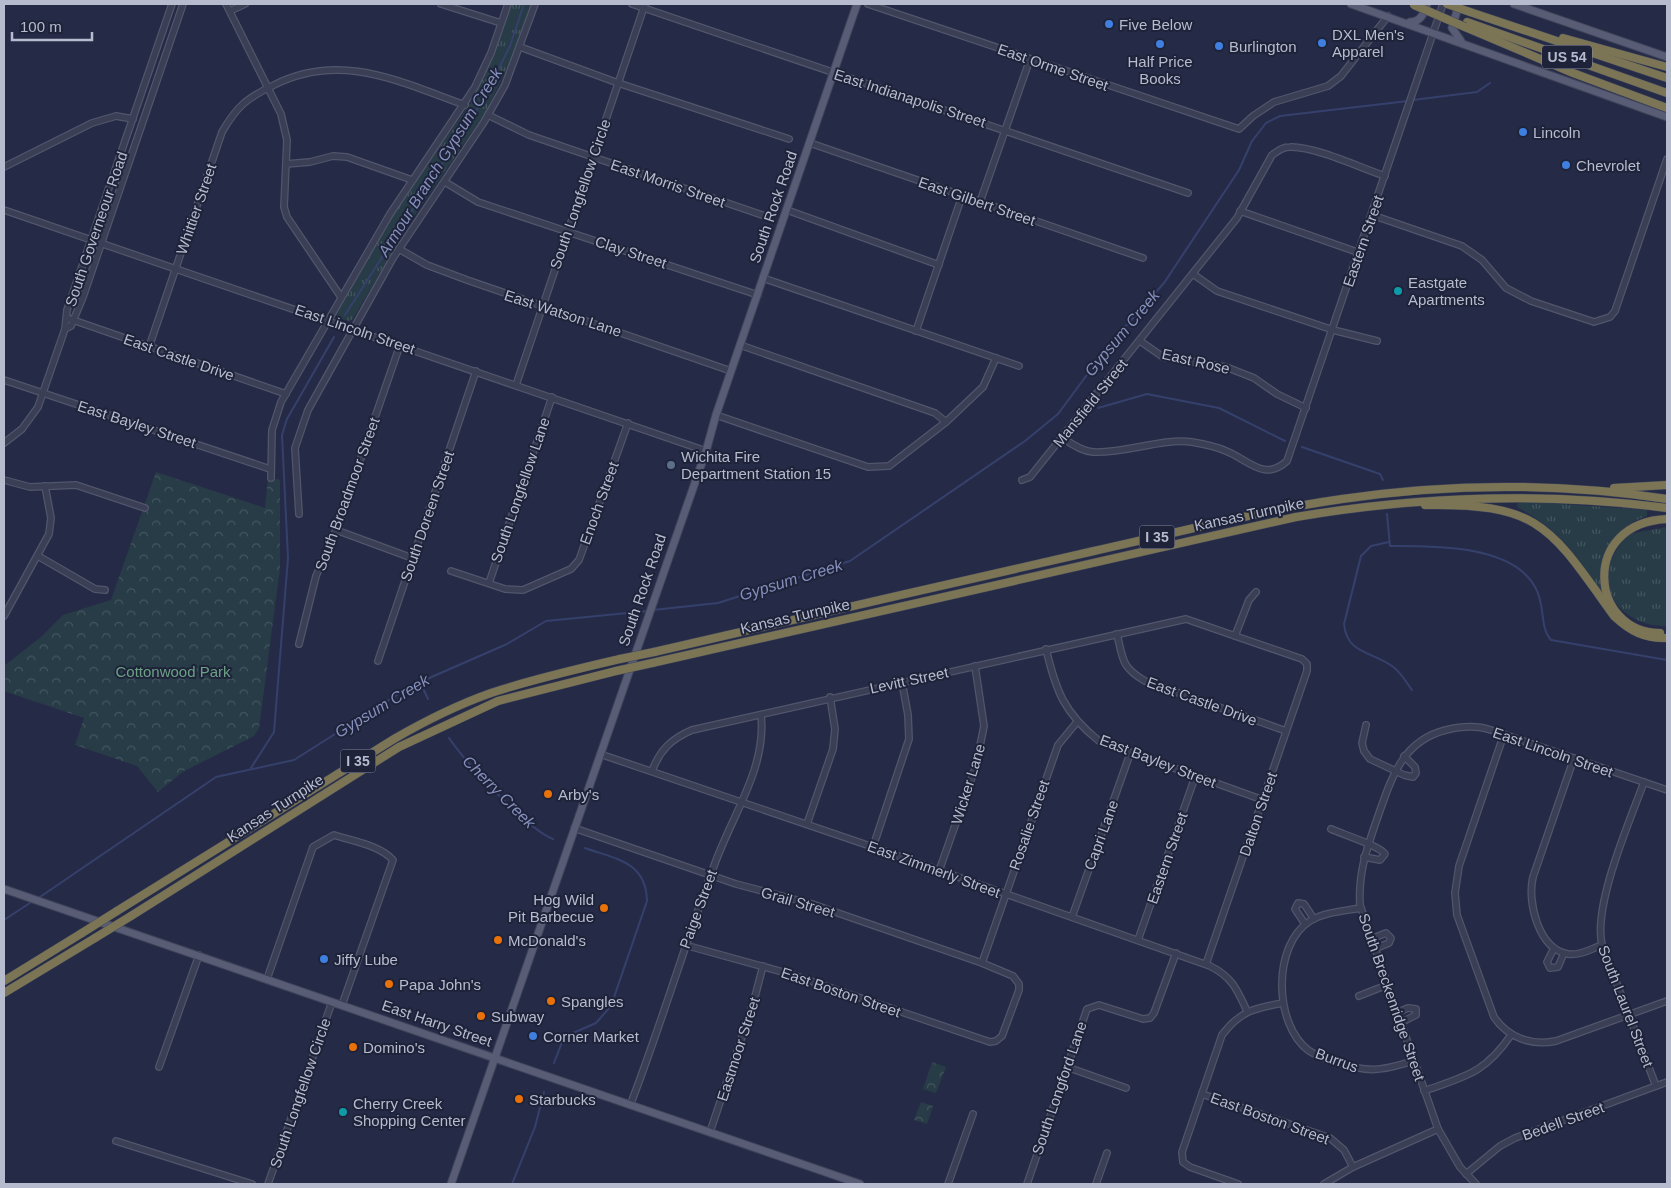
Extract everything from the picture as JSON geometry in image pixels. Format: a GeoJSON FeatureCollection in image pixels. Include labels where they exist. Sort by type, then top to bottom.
{"type":"FeatureCollection","features":[{"type":"Feature","properties":{"kind":"highway","name":"US 54"},"geometry":{"type":"LineString","coordinates":[[1414,4],[1466,24],[1667,93]]}},
{"type":"Feature","properties":{"kind":"highway","name":"US 54"},"geometry":{"type":"LineString","coordinates":[[1448,4],[1667,78]]}},
{"type":"Feature","properties":{"kind":"highway"},"geometry":{"type":"LineString","coordinates":[[1487,17],[1667,67]]}},
{"type":"Feature","properties":{"kind":"highway"},"geometry":{"type":"LineString","coordinates":[[1466,24],[1573,73],[1667,108]]}},
{"type":"Feature","properties":{"kind":"highway"},"geometry":{"type":"LineString","coordinates":[[1580,489],[1667,485]]}},
{"type":"Feature","properties":{"kind":"highway","name":"Kansas Turnpike"},"geometry":{"type":"LineString","coordinates":[[4,981],[394,738],[490,693],[620,659],[1295,507],[1343,498],[1496,486],[1580,489],[1667,499]]}},
{"type":"Feature","properties":{"kind":"highway","name":"Kansas Turnpike"},"geometry":{"type":"LineString","coordinates":[[4,993],[131,916],[391,752],[435,728],[498,701],[616,671],[1296,517],[1390,503],[1486,497],[1535,497],[1667,508]]}},
{"type":"Feature","properties":{"kind":"highway"},"geometry":{"type":"LineString","coordinates":[[1390,503],[1470,506],[1509,511],[1522,515],[1546,530],[1565,548],[1614,616],[1622,624],[1640,635],[1667,638]]}},
{"type":"Feature","properties":{"kind":"highway"},"geometry":{"type":"LineString","coordinates":[[1667,519],[1638,524],[1622,534],[1608,556],[1603,574],[1609,598],[1628,622],[1645,631],[1667,632]]}},
{"type":"Feature","properties":{"kind":"main road","name":"South Rock Road"},"geometry":{"type":"LineString","coordinates":[[451,1184],[706,451],[716,415],[857,4]]}},
{"type":"Feature","properties":{"kind":"main road"},"geometry":{"type":"LineString","coordinates":[[1351,4],[1462,42],[1667,117]]}},
{"type":"Feature","properties":{"kind":"main road"},"geometry":{"type":"LineString","coordinates":[[1404,22],[1418,20],[1427,4]]}},
{"type":"Feature","properties":{"kind":"main road"},"geometry":{"type":"LineString","coordinates":[[1459,4],[1452,28],[1462,42]]}},
{"type":"Feature","properties":{"kind":"main road"},"geometry":{"type":"LineString","coordinates":[[1514,4],[1667,57]]}},
{"type":"Feature","properties":{"kind":"main road","name":"East Harry Street"},"geometry":{"type":"LineString","coordinates":[[7,890],[631,1103],[860,1184]]}},
{"type":"Feature","properties":{"kind":"street","name":"South Governeour Road"},"geometry":{"type":"LineString","coordinates":[[4,443],[17,434],[31,419],[44,393],[65,329],[65,317],[93,240],[172,4]]}},
{"type":"Feature","properties":{"kind":"street","name":"South Governeour Road"},"geometry":{"type":"LineString","coordinates":[[72,320],[101,243],[183,4]]}},
{"type":"Feature","properties":{"kind":"street"},"geometry":{"type":"LineString","coordinates":[[226,4],[281,114],[288,140],[284,207],[287,217],[341,297]]}},
{"type":"Feature","properties":{"kind":"street"},"geometry":{"type":"LineString","coordinates":[[230,11],[245,4]]}},
{"type":"Feature","properties":{"kind":"street"},"geometry":{"type":"LineString","coordinates":[[441,4],[502,23]]}},
{"type":"Feature","properties":{"kind":"street"},"geometry":{"type":"LineString","coordinates":[[271,478],[272,430],[278,410],[286,394],[341,297],[412,180],[464,105],[491,53],[508,4]]}},
{"type":"Feature","properties":{"kind":"street"},"geometry":{"type":"LineString","coordinates":[[299,514],[295,448],[297,436],[308,410],[399,249],[506,85],[536,4]]}},
{"type":"Feature","properties":{"kind":"street","name":"East Indianapolis Street"},"geometry":{"type":"LineString","coordinates":[[632,4],[645,6],[834,73],[1188,193]]}},
{"type":"Feature","properties":{"kind":"street","name":"East Orme Street"},"geometry":{"type":"LineString","coordinates":[[868,4],[1239,129],[1253,116],[1274,102],[1328,86],[1337,79],[1388,16]]}},
{"type":"Feature","properties":{"kind":"street","name":"Eastern Street"},"geometry":{"type":"LineString","coordinates":[[1062,437],[1078,448],[1093,452],[1184,441],[1207,444],[1227,451],[1256,468],[1279,468],[1287,460],[1360,253],[1443,4]]}},
{"type":"Feature","properties":{"kind":"street","name":"South Longfellow Circle"},"geometry":{"type":"LineString","coordinates":[[516,385],[592,157],[645,6]]}},
{"type":"Feature","properties":{"kind":"street"},"geometry":{"type":"LineString","coordinates":[[520,47],[789,139]]}},
{"type":"Feature","properties":{"kind":"street"},"geometry":{"type":"LineString","coordinates":[[980,202],[1030,59]]}},
{"type":"Feature","properties":{"kind":"street"},"geometry":{"type":"LineString","coordinates":[[268,88],[303,73],[332,69],[351,69],[385,77],[464,105]]}},
{"type":"Feature","properties":{"kind":"street","name":"Whittier Street"},"geometry":{"type":"LineString","coordinates":[[149,348],[222,132],[239,106],[268,88]]}},
{"type":"Feature","properties":{"kind":"street","name":"East Morris Street"},"geometry":{"type":"LineString","coordinates":[[488,115],[529,135],[765,216]]}},
{"type":"Feature","properties":{"kind":"street"},"geometry":{"type":"LineString","coordinates":[[4,167],[92,123],[116,116],[133,119]]}},
{"type":"Feature","properties":{"kind":"street","name":"East Gilbert Street"},"geometry":{"type":"LineString","coordinates":[[810,142],[1143,258]]}},
{"type":"Feature","properties":{"kind":"street","name":"Mansfield Street"},"geometry":{"type":"LineString","coordinates":[[1022,480],[1030,476],[1193,274],[1240,211],[1272,155],[1291,147],[1312,151],[1385,176]]}},
{"type":"Feature","properties":{"kind":"street"},"geometry":{"type":"LineString","coordinates":[[286,164],[310,162],[332,156],[347,157],[412,180]]}},
{"type":"Feature","properties":{"kind":"street"},"geometry":{"type":"LineString","coordinates":[[1372,215],[1462,246],[1482,260],[1506,288],[1531,301],[1594,322],[1606,318],[1615,311],[1667,159]]}},
{"type":"Feature","properties":{"kind":"street","name":"Clay Street"},"geometry":{"type":"LineString","coordinates":[[444,182],[478,202],[758,295]]}},
{"type":"Feature","properties":{"kind":"street"},"geometry":{"type":"LineString","coordinates":[[916,331],[962,196]]}},
{"type":"Feature","properties":{"kind":"street","name":"East Lincoln Street"},"geometry":{"type":"LineString","coordinates":[[4,210],[706,451]]}},
{"type":"Feature","properties":{"kind":"street"},"geometry":{"type":"LineString","coordinates":[[787,210],[939,265]]}},
{"type":"Feature","properties":{"kind":"street"},"geometry":{"type":"LineString","coordinates":[[1240,211],[1360,253]]}},
{"type":"Feature","properties":{"kind":"street","name":"East Watson Lane"},"geometry":{"type":"LineString","coordinates":[[399,249],[427,266],[731,371]]}},
{"type":"Feature","properties":{"kind":"street"},"geometry":{"type":"LineString","coordinates":[[1193,274],[1216,291],[1333,330],[1377,341]]}},
{"type":"Feature","properties":{"kind":"street"},"geometry":{"type":"LineString","coordinates":[[763,278],[1019,366]]}},
{"type":"Feature","properties":{"kind":"street","name":"East Castle Drive"},"geometry":{"type":"LineString","coordinates":[[65,317],[149,348],[286,394]]}},
{"type":"Feature","properties":{"kind":"street"},"geometry":{"type":"LineString","coordinates":[[65,329],[70,326],[72,320]]}},
{"type":"Feature","properties":{"kind":"street","name":"East Rose"},"geometry":{"type":"LineString","coordinates":[[1140,342],[1163,356],[1187,362],[1226,367],[1254,378],[1277,394],[1306,408]]}},
{"type":"Feature","properties":{"kind":"street","name":"South Broadmoor Street"},"geometry":{"type":"LineString","coordinates":[[299,644],[316,576],[336,530],[400,345]]}},
{"type":"Feature","properties":{"kind":"street"},"geometry":{"type":"LineString","coordinates":[[740,345],[935,413],[946,422]]}},
{"type":"Feature","properties":{"kind":"street"},"geometry":{"type":"LineString","coordinates":[[716,415],[868,467],[879,468],[889,466],[946,422],[983,387],[996,358]]}},
{"type":"Feature","properties":{"kind":"street","name":"South Doreen Street"},"geometry":{"type":"LineString","coordinates":[[378,661],[476,371]]}},
{"type":"Feature","properties":{"kind":"street","name":"East Bayley Street"},"geometry":{"type":"LineString","coordinates":[[4,380],[270,469]]}},
{"type":"Feature","properties":{"kind":"street","name":"South Longfellow Lane"},"geometry":{"type":"LineString","coordinates":[[488,583],[552,397]]}},
{"type":"Feature","properties":{"kind":"street","name":"Enoch Street"},"geometry":{"type":"LineString","coordinates":[[488,583],[510,590],[523,590],[573,568],[579,560],[628,423]]}},
{"type":"Feature","properties":{"kind":"street"},"geometry":{"type":"LineString","coordinates":[[4,480],[20,486],[76,485],[145,508]]}},
{"type":"Feature","properties":{"kind":"street"},"geometry":{"type":"LineString","coordinates":[[4,616],[46,542],[50,526],[46,486]]}},
{"type":"Feature","properties":{"kind":"street"},"geometry":{"type":"LineString","coordinates":[[336,530],[412,558]]}},
{"type":"Feature","properties":{"kind":"street"},"geometry":{"type":"LineString","coordinates":[[38,556],[95,589],[105,590]]}},
{"type":"Feature","properties":{"kind":"street"},"geometry":{"type":"LineString","coordinates":[[451,571],[488,583]]}},
{"type":"Feature","properties":{"kind":"street"},"geometry":{"type":"LineString","coordinates":[[1236,636],[1249,600],[1256,592]]}},
{"type":"Feature","properties":{"kind":"street","name":"Levitt Street"},"geometry":{"type":"LineString","coordinates":[[652,771],[658,755],[678,736],[692,730],[830,697],[1186,619],[1236,636]]}},
{"type":"Feature","properties":{"kind":"street","name":"East Castle Drive"},"geometry":{"type":"LineString","coordinates":[[1117,634],[1124,662],[1131,673],[1145,682],[1286,731]]}},
{"type":"Feature","properties":{"kind":"street","name":"Dalton Street"},"geometry":{"type":"LineString","coordinates":[[1206,964],[1263,800],[1307,664],[1302,659],[1236,636]]}},
{"type":"Feature","properties":{"kind":"street","name":"East Bayley Street"},"geometry":{"type":"LineString","coordinates":[[1046,649],[1055,686],[1065,708],[1077,722],[1099,741],[1130,754],[1263,800]]}},
{"type":"Feature","properties":{"kind":"street","name":"Wicker Lane"},"geometry":{"type":"LineString","coordinates":[[939,870],[976,766],[984,726],[975,666]]}},
{"type":"Feature","properties":{"kind":"street"},"geometry":{"type":"LineString","coordinates":[[873,847],[909,739],[908,715],[902,682]]}},
{"type":"Feature","properties":{"kind":"street"},"geometry":{"type":"LineString","coordinates":[[807,824],[833,749],[835,729],[830,697]]}},
{"type":"Feature","properties":{"kind":"street","name":"Paige Street"},"geometry":{"type":"LineString","coordinates":[[631,1103],[710,876],[741,803],[762,746],[761,715]]}},
{"type":"Feature","properties":{"kind":"street","name":"Rosalie Street"},"geometry":{"type":"LineString","coordinates":[[982,963],[1058,745],[1077,722]]}},
{"type":"Feature","properties":{"kind":"street"},"geometry":{"type":"LineString","coordinates":[[1366,725],[1362,742],[1366,754],[1373,760],[1409,777],[1416,774],[1416,769],[1404,756]]}},
{"type":"Feature","properties":{"kind":"street","name":"East Lincoln Street"},"geometry":{"type":"LineString","coordinates":[[1438,732],[1470,726],[1504,734],[1667,790]]}},
{"type":"Feature","properties":{"kind":"street","name":"South Breckenridge Street"},"geometry":{"type":"LineString","coordinates":[[1438,732],[1417,743],[1404,756],[1395,770],[1364,857],[1360,880],[1361,908],[1438,1129],[1466,1174],[1476,1184]]}},
{"type":"Feature","properties":{"kind":"street"},"geometry":{"type":"LineString","coordinates":[[1504,734],[1459,866],[1455,893],[1458,915],[1492,1012],[1500,1025],[1511,1035],[1527,1041],[1550,1042],[1667,1001]]}},
{"type":"Feature","properties":{"kind":"street","name":"East Zimmerly Street"},"geometry":{"type":"LineString","coordinates":[[600,754],[807,824],[1206,964],[1226,974],[1238,990],[1247,1011]]}},
{"type":"Feature","properties":{"kind":"street","name":"Capri Lane"},"geometry":{"type":"LineString","coordinates":[[1072,917],[1130,754]]}},
{"type":"Feature","properties":{"kind":"street"},"geometry":{"type":"LineString","coordinates":[[1574,758],[1531,887],[1532,903],[1545,938],[1554,948],[1564,953],[1578,953],[1602,945]]}},
{"type":"Feature","properties":{"kind":"street","name":"Eastern Street"},"geometry":{"type":"LineString","coordinates":[[1138,940],[1195,777]]}},
{"type":"Feature","properties":{"kind":"street","name":"South Laurel Street"},"geometry":{"type":"LineString","coordinates":[[1644,782],[1602,904],[1599,923],[1602,945],[1656,1086]]}},
{"type":"Feature","properties":{"kind":"street","name":"Grail Street"},"geometry":{"type":"LineString","coordinates":[[574,828],[710,876],[812,904],[982,963],[1013,976],[1019,990],[1002,1036],[996,1041]]}},
{"type":"Feature","properties":{"kind":"street"},"geometry":{"type":"LineString","coordinates":[[1331,830],[1383,850],[1385,856],[1381,860],[1364,857]]}},
{"type":"Feature","properties":{"kind":"street","name":"South Longfellow Circle"},"geometry":{"type":"LineString","coordinates":[[267,979],[312,847],[334,835],[387,854],[393,860],[342,1005]]}},
{"type":"Feature","properties":{"kind":"street"},"geometry":{"type":"LineString","coordinates":[[1305,924],[1295,909],[1298,903],[1304,904],[1314,919]]}},
{"type":"Feature","properties":{"kind":"street","name":"Burrus"},"geometry":{"type":"LineString","coordinates":[[1361,908],[1314,919],[1305,924],[1295,936],[1284,960],[1282,980],[1283,1003],[1296,1037],[1308,1050],[1324,1058],[1360,1070],[1374,1071],[1413,1061]]}},
{"type":"Feature","properties":{"kind":"street"},"geometry":{"type":"LineString","coordinates":[[1371,939],[1386,934],[1391,938],[1389,943],[1374,948]]}},
{"type":"Feature","properties":{"kind":"street","name":"East Boston Street"},"geometry":{"type":"LineString","coordinates":[[686,945],[763,966],[985,1042],[996,1041]]}},
{"type":"Feature","properties":{"kind":"street"},"geometry":{"type":"LineString","coordinates":[[1554,948],[1547,962],[1550,968],[1558,967],[1564,953]]}},
{"type":"Feature","properties":{"kind":"street","name":"South Longford Lane"},"geometry":{"type":"LineString","coordinates":[[1027,1184],[1084,1017],[1090,1007],[1099,1005],[1143,1019],[1150,1018],[1154,1014],[1176,953]]}},
{"type":"Feature","properties":{"kind":"street"},"geometry":{"type":"LineString","coordinates":[[159,1067],[199,955]]}},
{"type":"Feature","properties":{"kind":"street","name":"Eastmoor Street"},"geometry":{"type":"LineString","coordinates":[[710,1132],[751,1012],[763,966]]}},
{"type":"Feature","properties":{"kind":"street"},"geometry":{"type":"LineString","coordinates":[[1359,996],[1387,986]]}},
{"type":"Feature","properties":{"kind":"street","name":"South Longfellow Circle"},"geometry":{"type":"LineString","coordinates":[[268,1184],[332,1002]]}},
{"type":"Feature","properties":{"kind":"street"},"geometry":{"type":"LineString","coordinates":[[1238,1184],[1190,1167],[1183,1160],[1182,1152],[1222,1035],[1232,1021],[1247,1011],[1283,1003]]}},
{"type":"Feature","properties":{"kind":"street"},"geometry":{"type":"LineString","coordinates":[[1396,1013],[1408,1008],[1416,1009],[1416,1015],[1400,1023]]}},
{"type":"Feature","properties":{"kind":"street"},"geometry":{"type":"LineString","coordinates":[[1424,1091],[1479,1070],[1495,1058],[1511,1035]]}},
{"type":"Feature","properties":{"kind":"street"},"geometry":{"type":"LineString","coordinates":[[1067,1067],[1126,1088]]}},
{"type":"Feature","properties":{"kind":"street","name":"Bedell Street"},"geometry":{"type":"LineString","coordinates":[[1466,1174],[1500,1146],[1515,1138],[1667,1082]]}},
{"type":"Feature","properties":{"kind":"street","name":"East Boston Street"},"geometry":{"type":"LineString","coordinates":[[1202,1094],[1330,1138],[1344,1150],[1354,1167]]}},
{"type":"Feature","properties":{"kind":"street"},"geometry":{"type":"LineString","coordinates":[[948,1184],[973,1114]]}},
{"type":"Feature","properties":{"kind":"street"},"geometry":{"type":"LineString","coordinates":[[1324,1184],[1354,1167],[1438,1129]]}},
{"type":"Feature","properties":{"kind":"street"},"geometry":{"type":"LineString","coordinates":[[116,1141],[252,1184]]}},
{"type":"Feature","properties":{"kind":"street"},"geometry":{"type":"LineString","coordinates":[[1096,1184],[1107,1152]]}},
{"type":"Feature","properties":{"kind":"green space"},"geometry":{"type":"Polygon","coordinates":[[[512,4],[531,4],[510,63],[483,116],[404,231],[353,319],[349,321],[339,318],[335,313],[387,224],[473,99],[492,58],[512,4]]]}},
{"type":"Feature","properties":{"kind":"green space","name":"Cottonwood Park"},"geometry":{"type":"Polygon","coordinates":[[[156,472],[265,508],[268,478],[280,480],[280,568],[259,728],[254,736],[184,771],[158,792],[137,766],[75,745],[84,718],[4,691],[4,666],[41,637],[63,615],[111,600],[156,472]]]}},
{"type":"Feature","properties":{"kind":"green space"},"geometry":{"type":"Polygon","coordinates":[[[1518,501],[1647,510],[1647,516],[1624,528],[1608,546],[1601,569],[1604,595],[1567,545],[1533,516],[1517,507],[1518,501]]]}},
{"type":"Feature","properties":{"kind":"green space"},"geometry":{"type":"Polygon","coordinates":[[[1667,527],[1667,626],[1642,622],[1622,610],[1610,590],[1608,578],[1613,556],[1628,534],[1667,527]]]}},
{"type":"Feature","properties":{"kind":"green space"},"geometry":{"type":"Polygon","coordinates":[[[932,1062],[946,1067],[936,1093],[923,1089],[932,1062]]]}},
{"type":"Feature","properties":{"kind":"green space"},"geometry":{"type":"Polygon","coordinates":[[[921,1102],[933,1106],[927,1124],[914,1120],[921,1102]]]}},
{"type":"Feature","properties":{"kind":"waterway","name":"Armour Branch Gypsum Creek"},"geometry":{"type":"LineString","coordinates":[[345,315],[483,100],[510,46],[524,4]]}},
{"type":"Feature","properties":{"kind":"waterway","name":"Gypsum Creek"},"geometry":{"type":"LineString","coordinates":[[1413,100],[1477,92],[1490,83]]}},
{"type":"Feature","properties":{"kind":"waterway","name":"Gypsum Creek"},"geometry":{"type":"LineString","coordinates":[[653,610],[718,603],[850,561],[1025,441],[1058,414],[1109,345],[1164,283],[1239,170],[1252,141],[1266,123],[1280,116],[1408,101]]}},
{"type":"Feature","properties":{"kind":"waterway","name":"Armour Branch Gypsum Creek"},"geometry":{"type":"LineString","coordinates":[[251,768],[274,732],[288,558],[282,435],[287,419],[334,337]]}},
{"type":"Feature","properties":{"kind":"waterway"},"geometry":{"type":"LineString","coordinates":[[1098,408],[1147,394],[1219,408],[1285,441]]}},
{"type":"Feature","properties":{"kind":"waterway"},"geometry":{"type":"LineString","coordinates":[[1302,447],[1380,474],[1383,480]]}},
{"type":"Feature","properties":{"kind":"waterway"},"geometry":{"type":"LineString","coordinates":[[1387,514],[1390,546],[1427,546],[1469,550],[1508,562],[1524,573],[1538,594],[1545,629],[1551,640],[1667,660]]}},
{"type":"Feature","properties":{"kind":"waterway"},"geometry":{"type":"LineString","coordinates":[[1389,542],[1371,546],[1361,556],[1344,624],[1346,634],[1355,647],[1395,668],[1412,690]]}},
{"type":"Feature","properties":{"kind":"waterway","name":"Gypsum Creek"},"geometry":{"type":"LineString","coordinates":[[37,899],[216,777],[294,760],[411,686],[507,644],[546,621],[648,611]]}},
{"type":"Feature","properties":{"kind":"waterway","name":"Cherry Creek"},"geometry":{"type":"LineString","coordinates":[[420,682],[428,699]]}},
{"type":"Feature","properties":{"kind":"waterway","name":"Cherry Creek"},"geometry":{"type":"LineString","coordinates":[[449,738],[469,763],[513,809],[528,823],[553,839]]}},
{"type":"Feature","properties":{"kind":"waterway","name":"Cherry Creek"},"geometry":{"type":"LineString","coordinates":[[554,1063],[564,1037],[596,1023],[611,1006],[647,901],[641,877],[635,870],[618,859],[585,848]]}},
{"type":"Feature","properties":{"kind":"waterway","name":"Gypsum Creek"},"geometry":{"type":"LineString","coordinates":[[4,920],[33,901]]}},
{"type":"Feature","properties":{"kind":"waterway"},"geometry":{"type":"LineString","coordinates":[[512,1184],[535,1127],[544,1092]]}},
{"type":"Feature","properties":{"kind":"place","name":"Five Below"},"geometry":{"type":"Point","coordinates":[1109,24]}},
{"type":"Feature","properties":{"kind":"place","name":"DXL Men's Apparel"},"geometry":{"type":"Point","coordinates":[1322,43]}},
{"type":"Feature","properties":{"kind":"place","name":"Half Price Books"},"geometry":{"type":"Point","coordinates":[1160,44]}},
{"type":"Feature","properties":{"kind":"place","name":"Burlington"},"geometry":{"type":"Point","coordinates":[1219,46]}},
{"type":"Feature","properties":{"kind":"place","name":"Lincoln"},"geometry":{"type":"Point","coordinates":[1523,132]}},
{"type":"Feature","properties":{"kind":"place","name":"Chevrolet"},"geometry":{"type":"Point","coordinates":[1566,165]}},
{"type":"Feature","properties":{"kind":"place","name":"Eastgate Apartments"},"geometry":{"type":"Point","coordinates":[1398,291]}},
{"type":"Feature","properties":{"kind":"place","name":"Wichita Fire Department Station 15"},"geometry":{"type":"Point","coordinates":[671,465]}},
{"type":"Feature","properties":{"kind":"place","name":"Arby's"},"geometry":{"type":"Point","coordinates":[548,794]}},
{"type":"Feature","properties":{"kind":"place","name":"Hog Wild Pit Barbecue"},"geometry":{"type":"Point","coordinates":[604,908]}},
{"type":"Feature","properties":{"kind":"place","name":"McDonald's"},"geometry":{"type":"Point","coordinates":[498,940]}},
{"type":"Feature","properties":{"kind":"place","name":"Jiffy Lube"},"geometry":{"type":"Point","coordinates":[324,959]}},
{"type":"Feature","properties":{"kind":"place","name":"Papa John's"},"geometry":{"type":"Point","coordinates":[389,984]}},
{"type":"Feature","properties":{"kind":"place","name":"Spangles"},"geometry":{"type":"Point","coordinates":[551,1001]}},
{"type":"Feature","properties":{"kind":"place","name":"Subway"},"geometry":{"type":"Point","coordinates":[481,1016]}},
{"type":"Feature","properties":{"kind":"place","name":"Corner Market"},"geometry":{"type":"Point","coordinates":[533,1036]}},
{"type":"Feature","properties":{"kind":"place","name":"Domino's"},"geometry":{"type":"Point","coordinates":[353,1047]}},
{"type":"Feature","properties":{"kind":"place","name":"Starbucks"},"geometry":{"type":"Point","coordinates":[519,1099]}},
{"type":"Feature","properties":{"kind":"place","name":"Cherry Creek Shopping Center"},"geometry":{"type":"Point","coordinates":[343,1112]}}]}
